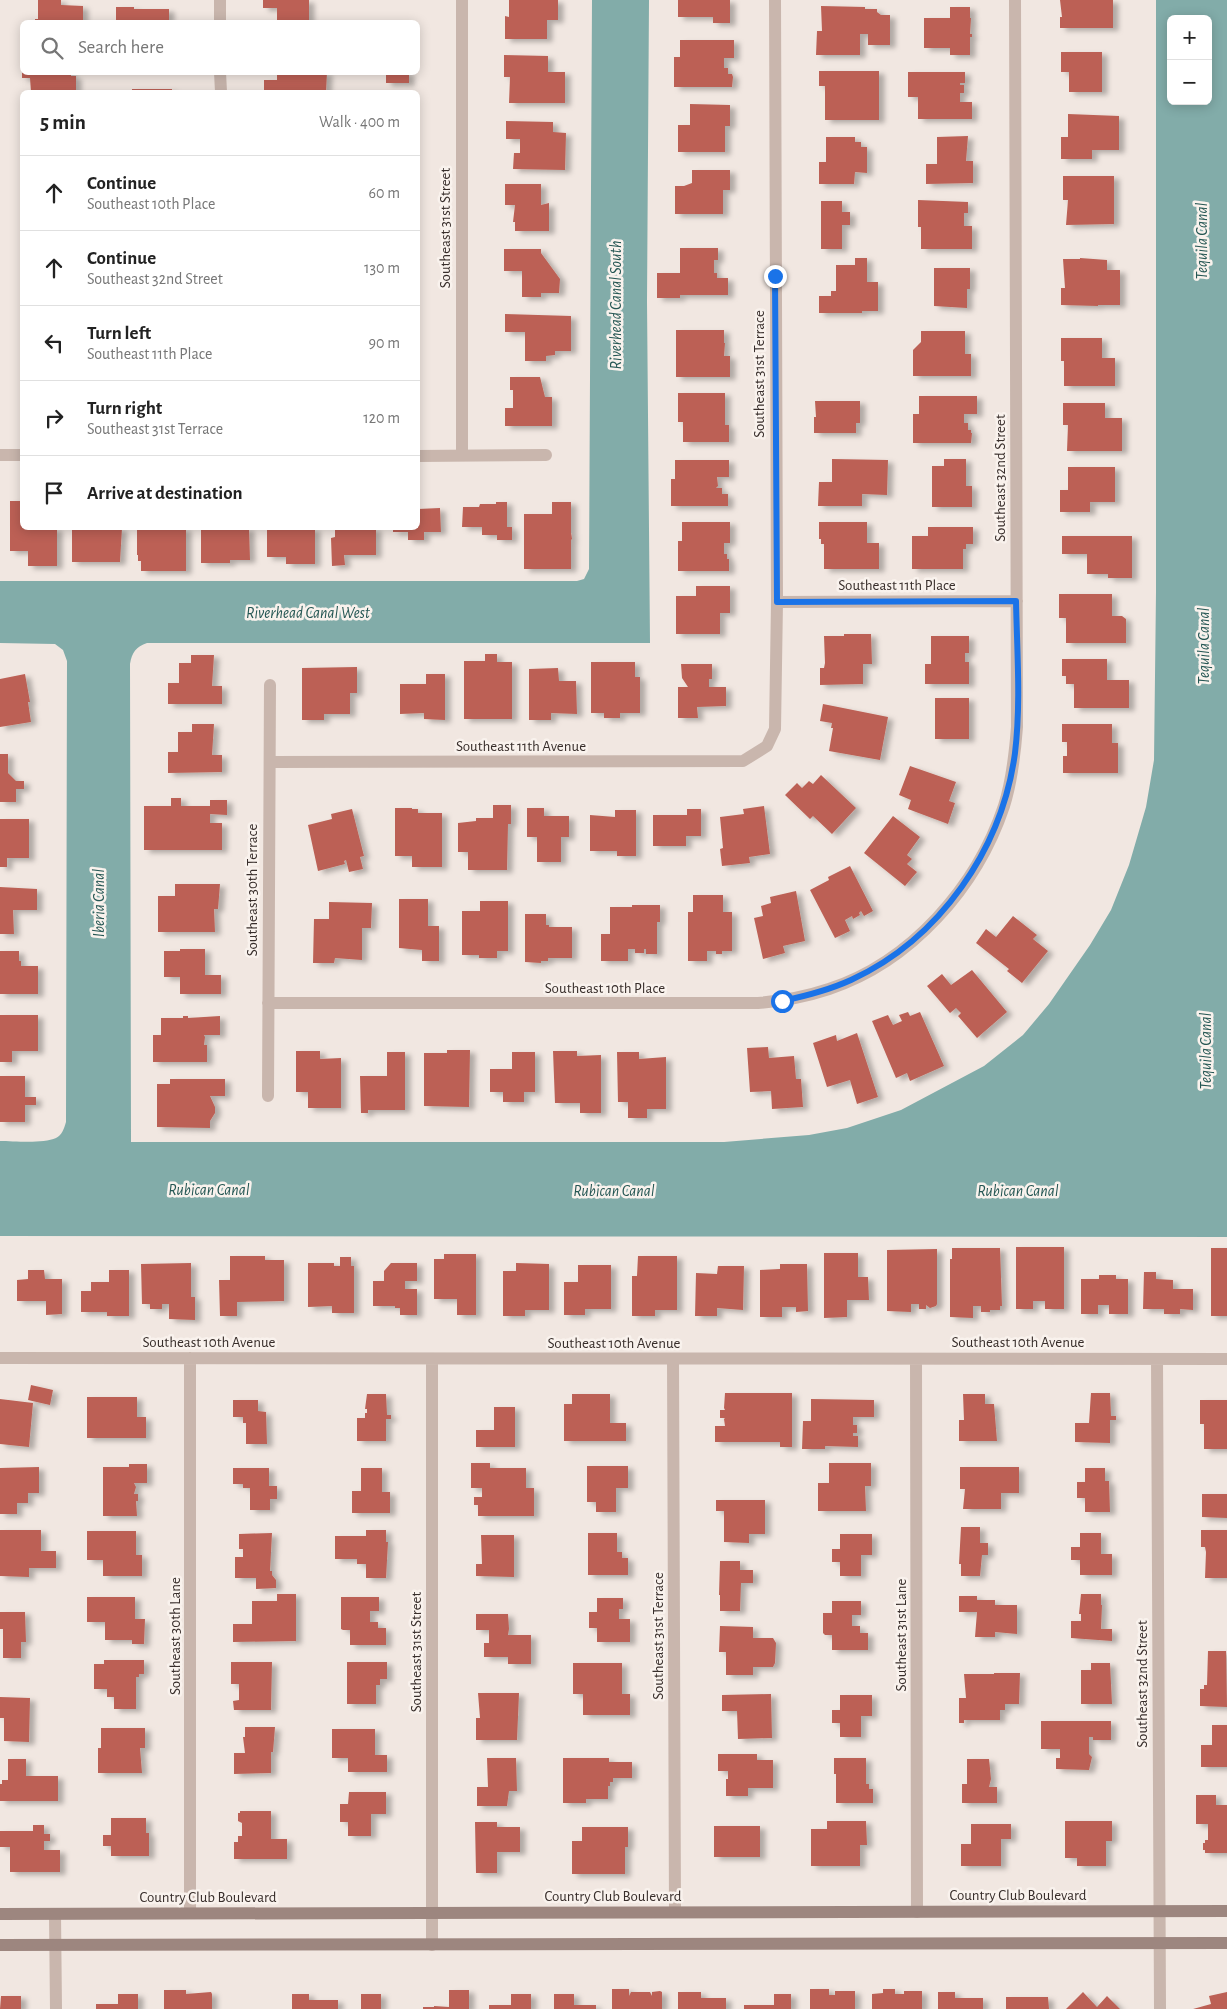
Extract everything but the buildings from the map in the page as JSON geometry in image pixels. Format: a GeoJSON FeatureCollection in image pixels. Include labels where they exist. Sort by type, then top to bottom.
{"type":"FeatureCollection","features":[{"type":"Feature","properties":{"kind":"main road","name":"Country Club Boulevard"},"geometry":{"type":"LineString","coordinates":[[0,1914],[1227,1911]]}},
{"type":"Feature","properties":{"kind":"main road"},"geometry":{"type":"LineString","coordinates":[[0,1946],[1227,1943]]}},
{"type":"Feature","properties":{"kind":"street"},"geometry":{"type":"LineString","coordinates":[[220,0],[220,20]]}},
{"type":"Feature","properties":{"kind":"street","name":"Southeast 31st Street"},"geometry":{"type":"LineString","coordinates":[[462,0],[462,455]]}},
{"type":"Feature","properties":{"kind":"street","name":"Southeast 31st Terrace"},"geometry":{"type":"LineString","coordinates":[[767,746],[775,729],[777,602],[775,0]]}},
{"type":"Feature","properties":{"kind":"street","name":"Southeast 32nd Street"},"geometry":{"type":"LineString","coordinates":[[924,930],[961,890],[986,849],[1004,805],[1013,762],[1017,727],[1015,0]]}},
{"type":"Feature","properties":{"kind":"street"},"geometry":{"type":"LineString","coordinates":[[220,75],[220,90]]}},
{"type":"Feature","properties":{"kind":"street"},"geometry":{"type":"LineString","coordinates":[[0,455],[20,455]]}},
{"type":"Feature","properties":{"kind":"street"},"geometry":{"type":"LineString","coordinates":[[420,456],[546,455]]}},
{"type":"Feature","properties":{"kind":"street","name":"Southeast 11th Place"},"geometry":{"type":"LineString","coordinates":[[777,602],[1016,601]]}},
{"type":"Feature","properties":{"kind":"street","name":"Southeast 30th Terrace"},"geometry":{"type":"LineString","coordinates":[[268,1096],[270,685]]}},
{"type":"Feature","properties":{"kind":"street","name":"Southeast 11th Avenue"},"geometry":{"type":"LineString","coordinates":[[271,762],[743,760],[767,746]]}},
{"type":"Feature","properties":{"kind":"street","name":"Southeast 10th Place"},"geometry":{"type":"LineString","coordinates":[[268,1003],[739,1004],[782,1001],[806,996],[851,980],[889,959],[924,930]]}},
{"type":"Feature","properties":{"kind":"street","name":"Southeast 10th Avenue"},"geometry":{"type":"LineString","coordinates":[[0,1358],[1227,1359]]}},
{"type":"Feature","properties":{"kind":"street","name":"Southeast 30th Lane"},"geometry":{"type":"LineString","coordinates":[[190,1358],[190,1913]]}},
{"type":"Feature","properties":{"kind":"street","name":"Southeast 31st Street"},"geometry":{"type":"LineString","coordinates":[[432,1359],[432,1944]]}},
{"type":"Feature","properties":{"kind":"street","name":"Southeast 31st Terrace"},"geometry":{"type":"LineString","coordinates":[[673,1359],[675,1912]]}},
{"type":"Feature","properties":{"kind":"street","name":"Southeast 31st Lane"},"geometry":{"type":"LineString","coordinates":[[916,1359],[917,1912]]}},
{"type":"Feature","properties":{"kind":"street","name":"Southeast 32nd Street"},"geometry":{"type":"LineString","coordinates":[[1156,1359],[1160,2009]]}},
{"type":"Feature","properties":{"kind":"street"},"geometry":{"type":"LineString","coordinates":[[56,1914],[56,2009]]}},
{"type":"Feature","properties":{"kind":"water"},"geometry":{"type":"Polygon","coordinates":[[[592,0],[649,0],[647,302],[650,643],[147,643],[137,648],[133,653],[130,664],[131,1142],[724,1142],[809,1135],[847,1128],[901,1110],[984,1066],[1023,1035],[1049,1004],[1090,945],[1111,910],[1129,865],[1146,807],[1154,760],[1156,592],[1156,0],[1227,0],[1227,1237],[0,1236],[0,1141],[36,1142],[50,1140],[60,1135],[66,1122],[67,661],[63,650],[55,644],[0,643],[0,581],[577,581],[584,579],[589,569],[592,0]]]}},
{"type":"Feature","properties":{"kind":"route"},"geometry":{"type":"LineString","coordinates":[[775,276],[777,602],[1016,601],[1018,701],[1015,754],[1004,805],[986,849],[961,890],[924,930],[889,959],[871,970],[830,989],[782,1001]]}},
{"type":"Feature","properties":{"kind":"water label","name":"Tequila Canal"},"geometry":{"type":"Point","coordinates":[1202,241]}},
{"type":"Feature","properties":{"kind":"water label","name":"Riverhead Canal South"},"geometry":{"type":"Point","coordinates":[616,305]}},
{"type":"Feature","properties":{"kind":"water label","name":"Riverhead Canal West"},"geometry":{"type":"Point","coordinates":[308,613]}},
{"type":"Feature","properties":{"kind":"water label","name":"Tequila Canal"},"geometry":{"type":"Point","coordinates":[1204,646]}},
{"type":"Feature","properties":{"kind":"water label","name":"Iberia Canal"},"geometry":{"type":"Point","coordinates":[99,903]}},
{"type":"Feature","properties":{"kind":"water label","name":"Tequila Canal"},"geometry":{"type":"Point","coordinates":[1206,1051]}},
{"type":"Feature","properties":{"kind":"water label","name":"Rubican Canal"},"geometry":{"type":"Point","coordinates":[209,1190]}},
{"type":"Feature","properties":{"kind":"water label","name":"Rubican Canal"},"geometry":{"type":"Point","coordinates":[614,1191]}},
{"type":"Feature","properties":{"kind":"water label","name":"Rubican Canal"},"geometry":{"type":"Point","coordinates":[1018,1191]}}]}
